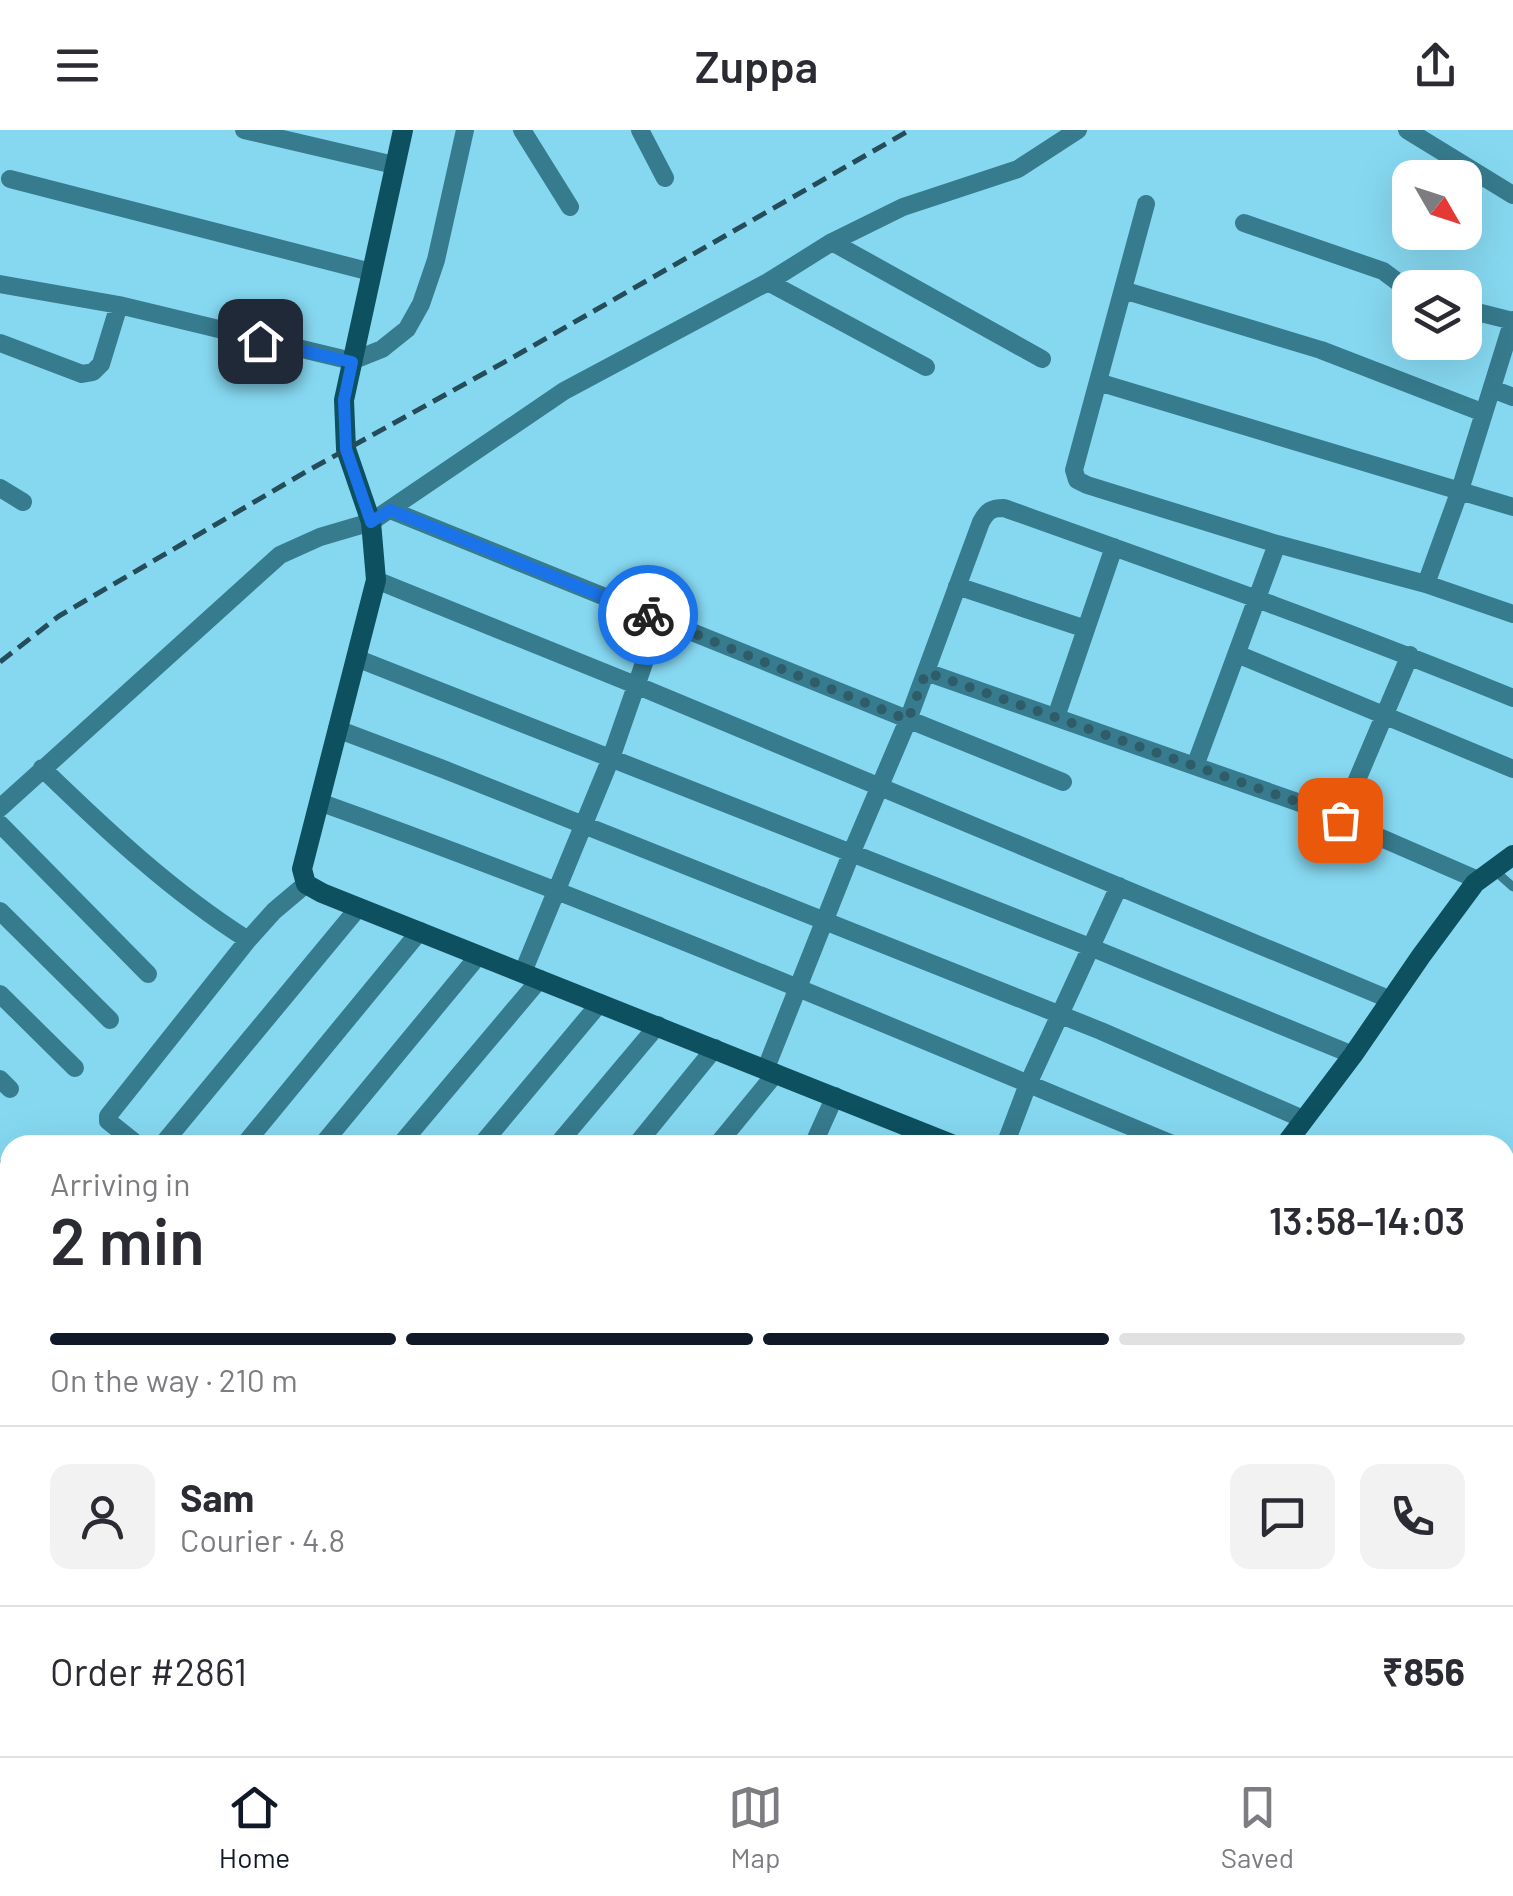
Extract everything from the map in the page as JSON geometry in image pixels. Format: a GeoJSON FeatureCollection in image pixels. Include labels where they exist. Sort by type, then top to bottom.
{"type":"FeatureCollection","features":[{"type":"Feature","properties":{"kind":"street"},"geometry":{"type":"LineString","coordinates":[[244,130],[394,165]]}},
{"type":"Feature","properties":{"kind":"street"},"geometry":{"type":"LineString","coordinates":[[306,884],[302,869],[376,580],[371,522],[346,449],[344,400],[403,130]]}},
{"type":"Feature","properties":{"kind":"street"},"geometry":{"type":"LineString","coordinates":[[0,284],[119,304],[352,362],[382,350],[408,329],[421,304],[436,260],[465,130]]}},
{"type":"Feature","properties":{"kind":"street"},"geometry":{"type":"LineString","coordinates":[[522,130],[570,208]]}},
{"type":"Feature","properties":{"kind":"street"},"geometry":{"type":"LineString","coordinates":[[640,130],[666,178]]}},
{"type":"Feature","properties":{"kind":"street"},"geometry":{"type":"LineString","coordinates":[[0,808],[280,556],[320,537],[371,522],[564,391],[768,282],[832,242],[903,207],[1018,169],[1078,130]]}},
{"type":"Feature","properties":{"kind":"street"},"geometry":{"type":"LineString","coordinates":[[1407,130],[1513,195]]}},
{"type":"Feature","properties":{"kind":"street"},"geometry":{"type":"LineString","coordinates":[[10,179],[371,272]]}},
{"type":"Feature","properties":{"kind":"street"},"geometry":{"type":"LineString","coordinates":[[1146,204],[1074,470],[1077,480],[1277,544],[1426,584],[1513,614]]}},
{"type":"Feature","properties":{"kind":"street"},"geometry":{"type":"LineString","coordinates":[[1244,223],[1383,271],[1392,278]]}},
{"type":"Feature","properties":{"kind":"street"},"geometry":{"type":"LineString","coordinates":[[832,242],[1042,359]]}},
{"type":"Feature","properties":{"kind":"street"},"geometry":{"type":"LineString","coordinates":[[768,282],[926,367]]}},
{"type":"Feature","properties":{"kind":"street"},"geometry":{"type":"LineString","coordinates":[[1123,290],[1321,350],[1484,413]]}},
{"type":"Feature","properties":{"kind":"street"},"geometry":{"type":"LineString","coordinates":[[0,343],[82,374],[93,372],[101,364],[119,304]]}},
{"type":"Feature","properties":{"kind":"street"},"geometry":{"type":"LineString","coordinates":[[1426,584],[1513,321],[1482,313]]}},
{"type":"Feature","properties":{"kind":"street"},"geometry":{"type":"LineString","coordinates":[[1098,382],[1513,507]]}},
{"type":"Feature","properties":{"kind":"street"},"geometry":{"type":"LineString","coordinates":[[1492,389],[1513,397]]}},
{"type":"Feature","properties":{"kind":"street"},"geometry":{"type":"LineString","coordinates":[[0,488],[23,502]]}},
{"type":"Feature","properties":{"kind":"street"},"geometry":{"type":"LineString","coordinates":[[725,1135],[771,1070],[798,988],[908,720],[986,512],[1004,508],[1258,598],[1513,698]]}},
{"type":"Feature","properties":{"kind":"street"},"geometry":{"type":"LineString","coordinates":[[390,510],[1063,782]]}},
{"type":"Feature","properties":{"kind":"street"},"geometry":{"type":"LineString","coordinates":[[1195,766],[1277,544]]}},
{"type":"Feature","properties":{"kind":"street"},"geometry":{"type":"LineString","coordinates":[[1056,717],[1114,547]]}},
{"type":"Feature","properties":{"kind":"street"},"geometry":{"type":"LineString","coordinates":[[376,580],[1391,1000]]}},
{"type":"Feature","properties":{"kind":"street"},"geometry":{"type":"LineString","coordinates":[[957,586],[1086,630]]}},
{"type":"Feature","properties":{"kind":"street"},"geometry":{"type":"LineString","coordinates":[[408,1135],[531,975],[555,892],[611,758],[660,620]]}},
{"type":"Feature","properties":{"kind":"street"},"geometry":{"type":"LineString","coordinates":[[1237,654],[1513,769]]}},
{"type":"Feature","properties":{"kind":"street"},"geometry":{"type":"LineString","coordinates":[[1340,820],[1410,655]]}},
{"type":"Feature","properties":{"kind":"street"},"geometry":{"type":"LineString","coordinates":[[356,658],[1354,1055]]}},
{"type":"Feature","properties":{"kind":"street"},"geometry":{"type":"LineString","coordinates":[[926,672],[1303,804],[1486,875]]}},
{"type":"Feature","properties":{"kind":"street"},"geometry":{"type":"LineString","coordinates":[[337,729],[826,920],[1303,1119]]}},
{"type":"Feature","properties":{"kind":"street"},"geometry":{"type":"LineString","coordinates":[[42,768],[96,821],[200,908],[248,940]]}},
{"type":"Feature","properties":{"kind":"street"},"geometry":{"type":"LineString","coordinates":[[318,802],[798,988],[1151,1135]]}},
{"type":"Feature","properties":{"kind":"street"},"geometry":{"type":"LineString","coordinates":[[0,824],[148,974]]}},
{"type":"Feature","properties":{"kind":"street"},"geometry":{"type":"LineString","coordinates":[[1292,1135],[1354,1055],[1421,956],[1486,875],[1513,855]]}},
{"type":"Feature","properties":{"kind":"street"},"geometry":{"type":"LineString","coordinates":[[126,1135],[108,1121],[108,1116],[248,940],[306,884]]}},
{"type":"Feature","properties":{"kind":"street"},"geometry":{"type":"LineString","coordinates":[[306,884],[930,1135]]}},
{"type":"Feature","properties":{"kind":"street"},"geometry":{"type":"LineString","coordinates":[[1009,1135],[1058,1014],[1119,886]]}},
{"type":"Feature","properties":{"kind":"street"},"geometry":{"type":"LineString","coordinates":[[170,1135],[359,907]]}},
{"type":"Feature","properties":{"kind":"street"},"geometry":{"type":"LineString","coordinates":[[0,911],[110,1020]]}},
{"type":"Feature","properties":{"kind":"street"},"geometry":{"type":"LineString","coordinates":[[252,1135],[420,931]]}},
{"type":"Feature","properties":{"kind":"street"},"geometry":{"type":"LineString","coordinates":[[330,1135],[479,955]]}},
{"type":"Feature","properties":{"kind":"street"},"geometry":{"type":"LineString","coordinates":[[0,994],[75,1068]]}},
{"type":"Feature","properties":{"kind":"street"},"geometry":{"type":"LineString","coordinates":[[489,1135],[600,1003]]}},
{"type":"Feature","properties":{"kind":"street"},"geometry":{"type":"LineString","coordinates":[[565,1135],[658,1026]]}},
{"type":"Feature","properties":{"kind":"street"},"geometry":{"type":"LineString","coordinates":[[644,1135],[715,1048]]}},
{"type":"Feature","properties":{"kind":"street"},"geometry":{"type":"LineString","coordinates":[[817,1135],[835,1096]]}},
{"type":"Feature","properties":{"kind":"lane"},"geometry":{"type":"LineString","coordinates":[[1486,875],[1513,887]]}},
{"type":"Feature","properties":{"kind":"railway"},"geometry":{"type":"LineString","coordinates":[[0,662],[59,616],[910,130]]}},
{"type":"Feature","properties":{"kind":"way so far"},"geometry":{"type":"LineString","coordinates":[[648,615],[908,720],[926,672],[1340,820]]}},
{"type":"Feature","properties":{"kind":"route"},"geometry":{"type":"LineString","coordinates":[[260,341],[352,362],[344,400],[346,449],[371,522],[390,510],[648,615]]}}]}
